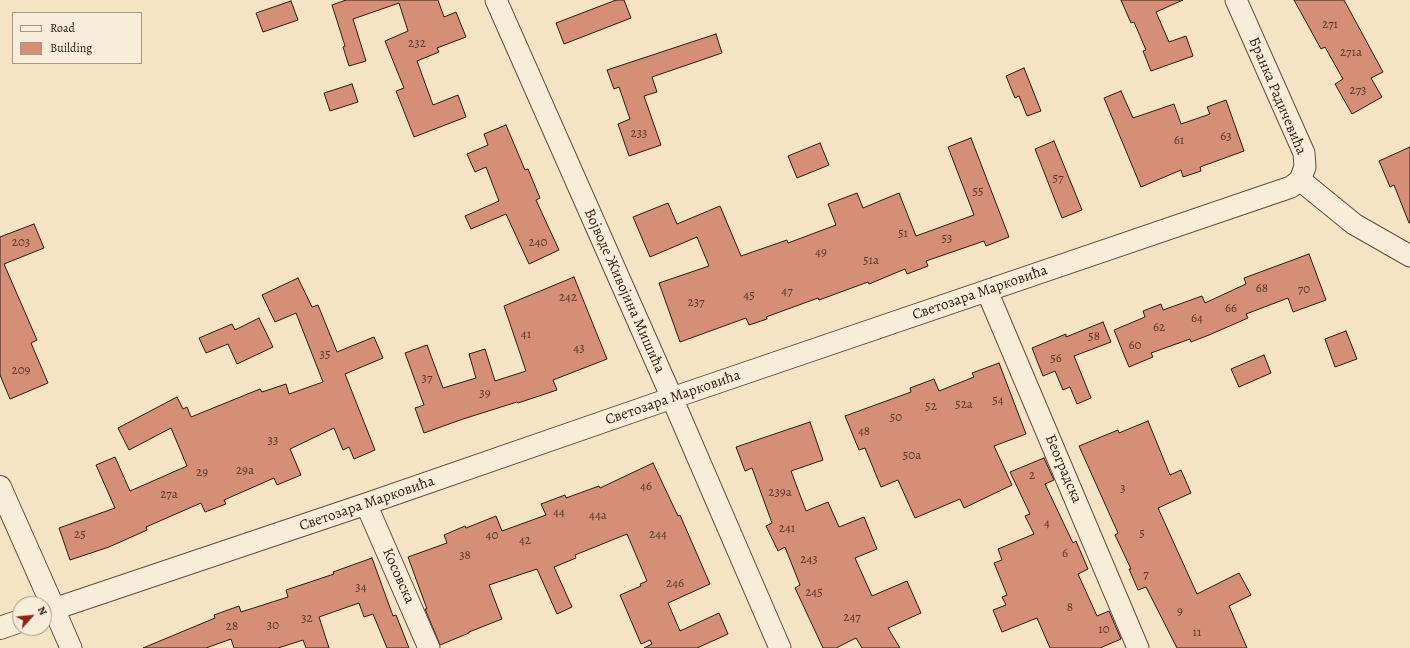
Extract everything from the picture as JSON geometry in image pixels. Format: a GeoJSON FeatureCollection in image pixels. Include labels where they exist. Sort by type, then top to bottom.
{"type":"FeatureCollection","features":[{"type":"Feature","properties":{"kind":"street","name":"Војводе Живојина Мишића"},"geometry":{"type":"LineString","coordinates":[[496,0],[672,398],[780,648]]}},
{"type":"Feature","properties":{"kind":"street","name":"Бранка Радичевића"},"geometry":{"type":"LineString","coordinates":[[1236,0],[1304,154],[1305,167],[1300,180]]}},
{"type":"Feature","properties":{"kind":"street","name":"Светозара Марковића"},"geometry":{"type":"LineString","coordinates":[[52,610],[1291,187],[1300,180]]}},
{"type":"Feature","properties":{"kind":"street"},"geometry":{"type":"LineString","coordinates":[[1300,180],[1354,224],[1410,256]]}},
{"type":"Feature","properties":{"kind":"street","name":"Београдска"},"geometry":{"type":"LineString","coordinates":[[987,291],[1138,648]]}},
{"type":"Feature","properties":{"kind":"street"},"geometry":{"type":"LineString","coordinates":[[0,487],[43,596]]}},
{"type":"Feature","properties":{"kind":"street","name":"Косовска"},"geometry":{"type":"LineString","coordinates":[[366,504],[429,648]]}},
{"type":"Feature","properties":{"kind":"street"},"geometry":{"type":"LineString","coordinates":[[52,616],[71,648]]}},
{"type":"Feature","properties":{"kind":"street"},"geometry":{"type":"LineString","coordinates":[[0,628],[12,624]]}},
{"type":"Feature","properties":{"kind":"building"},"geometry":{"type":"Polygon","coordinates":[[[346,0],[438,0],[444,17],[456,12],[466,37],[437,48],[439,52],[417,61],[433,105],[458,95],[466,117],[414,137],[396,91],[404,88],[385,41],[408,31],[399,3],[353,19],[366,61],[349,66],[343,47],[345,46],[332,5],[346,0]]]}},
{"type":"Feature","properties":{"kind":"building"},"geometry":{"type":"Polygon","coordinates":[[[616,0],[624,0],[631,18],[564,44],[556,23],[616,0]]]}},
{"type":"Feature","properties":{"kind":"building"},"geometry":{"type":"Polygon","coordinates":[[[1121,0],[1183,0],[1156,12],[1169,42],[1186,36],[1193,56],[1151,71],[1143,51],[1146,50],[1134,22],[1131,23],[1121,0]]]}},
{"type":"Feature","properties":{"kind":"building"},"geometry":{"type":"Polygon","coordinates":[[[1294,0],[1344,0],[1383,72],[1371,78],[1382,97],[1352,114],[1335,84],[1343,79],[1325,47],[1321,49],[1294,0]]]}},
{"type":"Feature","properties":{"kind":"building"},"geometry":{"type":"Polygon","coordinates":[[[291,1],[298,20],[263,32],[256,13],[291,1]]]}},
{"type":"Feature","properties":{"kind":"building"},"geometry":{"type":"Polygon","coordinates":[[[716,34],[722,53],[652,77],[657,92],[644,96],[661,145],[629,156],[618,124],[630,119],[619,87],[614,89],[607,70],[716,34]]]}},
{"type":"Feature","properties":{"kind":"building"},"geometry":{"type":"Polygon","coordinates":[[[1024,68],[1041,111],[1027,116],[1019,96],[1015,98],[1006,76],[1024,68]]]}},
{"type":"Feature","properties":{"kind":"building"},"geometry":{"type":"Polygon","coordinates":[[[352,84],[358,102],[330,111],[324,93],[352,84]]]}},
{"type":"Feature","properties":{"kind":"building"},"geometry":{"type":"Polygon","coordinates":[[[1121,91],[1133,118],[1174,104],[1181,124],[1210,114],[1207,107],[1226,100],[1244,151],[1200,167],[1201,171],[1183,177],[1181,170],[1141,187],[1104,98],[1121,91]]]}},
{"type":"Feature","properties":{"kind":"building"},"geometry":{"type":"Polygon","coordinates":[[[506,125],[525,170],[528,169],[540,198],[536,200],[559,250],[529,264],[506,214],[471,229],[465,216],[499,201],[486,167],[475,172],[467,154],[488,145],[484,134],[506,125]]]}},
{"type":"Feature","properties":{"kind":"building"},"geometry":{"type":"Polygon","coordinates":[[[971,138],[1009,237],[986,246],[984,241],[926,261],[928,266],[907,274],[905,269],[869,284],[868,282],[819,300],[818,298],[766,317],[767,319],[749,325],[746,318],[680,342],[659,283],[709,266],[697,237],[650,257],[633,217],[668,203],[677,224],[720,206],[741,256],[787,240],[788,243],[836,225],[828,204],[857,193],[863,208],[899,193],[916,236],[974,215],[948,147],[971,138]]]}},
{"type":"Feature","properties":{"kind":"building"},"geometry":{"type":"Polygon","coordinates":[[[1054,141],[1082,210],[1062,218],[1035,149],[1054,141]]]}},
{"type":"Feature","properties":{"kind":"building"},"geometry":{"type":"Polygon","coordinates":[[[820,143],[829,165],[797,178],[788,156],[820,143]]]}},
{"type":"Feature","properties":{"kind":"building"},"geometry":{"type":"Polygon","coordinates":[[[1410,147],[1409,223],[1394,185],[1390,187],[1379,161],[1410,147]]]}},
{"type":"Feature","properties":{"kind":"building"},"geometry":{"type":"Polygon","coordinates":[[[34,224],[44,248],[4,264],[37,340],[31,343],[48,383],[10,399],[0,375],[0,237],[34,224]]]}},
{"type":"Feature","properties":{"kind":"building"},"geometry":{"type":"Polygon","coordinates":[[[1309,254],[1326,300],[1293,312],[1288,298],[1246,314],[1248,318],[1209,335],[1191,342],[1190,339],[1151,353],[1153,357],[1129,367],[1114,330],[1145,317],[1143,311],[1161,304],[1163,310],[1202,296],[1205,303],[1246,284],[1244,278],[1309,254]]]}},
{"type":"Feature","properties":{"kind":"building"},"geometry":{"type":"Polygon","coordinates":[[[574,277],[607,359],[553,380],[557,390],[463,419],[424,433],[415,408],[424,405],[405,353],[427,345],[443,388],[476,378],[469,354],[485,349],[495,381],[526,371],[504,306],[574,277]]]}},
{"type":"Feature","properties":{"kind":"building"},"geometry":{"type":"Polygon","coordinates":[[[298,278],[312,307],[318,305],[337,352],[374,337],[383,358],[345,374],[375,450],[354,459],[349,447],[343,450],[334,428],[290,449],[301,475],[277,485],[274,478],[224,500],[226,504],[205,512],[201,503],[146,527],[147,530],[109,547],[70,560],[59,528],[115,508],[96,465],[115,457],[130,491],[187,466],[171,428],[129,450],[118,428],[177,397],[183,409],[187,407],[191,417],[260,389],[262,392],[286,384],[289,394],[323,382],[296,313],[275,322],[262,295],[298,278]]]}},
{"type":"Feature","properties":{"kind":"building"},"geometry":{"type":"Polygon","coordinates":[[[259,318],[273,347],[237,364],[228,344],[206,353],[199,338],[232,324],[235,330],[259,318]]]}},
{"type":"Feature","properties":{"kind":"building"},"geometry":{"type":"Polygon","coordinates":[[[1103,322],[1111,342],[1074,356],[1091,398],[1077,404],[1070,387],[1063,390],[1055,371],[1043,376],[1032,348],[1066,334],[1066,337],[1103,322]]]}},
{"type":"Feature","properties":{"kind":"building"},"geometry":{"type":"Polygon","coordinates":[[[1346,331],[1357,359],[1335,367],[1325,339],[1346,331]]]}},
{"type":"Feature","properties":{"kind":"building"},"geometry":{"type":"Polygon","coordinates":[[[1264,355],[1271,373],[1239,387],[1231,369],[1264,355]]]}},
{"type":"Feature","properties":{"kind":"building"},"geometry":{"type":"Polygon","coordinates":[[[999,363],[1026,434],[994,446],[1012,485],[964,508],[960,499],[915,518],[898,480],[881,487],[865,448],[859,450],[845,416],[911,392],[910,388],[934,379],[939,391],[974,377],[972,373],[999,363]]]}},
{"type":"Feature","properties":{"kind":"building"},"geometry":{"type":"Polygon","coordinates":[[[1148,421],[1170,475],[1181,470],[1191,493],[1158,508],[1197,594],[1239,573],[1251,595],[1229,606],[1247,648],[1177,648],[1146,587],[1138,590],[1129,569],[1131,569],[1115,535],[1118,533],[1079,446],[1118,430],[1119,433],[1148,421]]]}},
{"type":"Feature","properties":{"kind":"building"},"geometry":{"type":"Polygon","coordinates":[[[810,422],[823,460],[791,471],[806,511],[828,502],[839,527],[864,517],[877,549],[855,558],[872,596],[907,581],[921,613],[888,628],[900,648],[862,648],[856,638],[836,648],[823,648],[795,588],[800,585],[785,547],[778,551],[766,526],[772,523],[752,468],[745,471],[736,447],[810,422]]]}},
{"type":"Feature","properties":{"kind":"building"},"geometry":{"type":"Polygon","coordinates":[[[1044,458],[1054,480],[1045,484],[1073,543],[1076,541],[1088,569],[1078,574],[1097,616],[1109,611],[1121,639],[1100,648],[1050,648],[1037,618],[1002,632],[993,610],[1006,605],[1002,597],[1007,595],[994,563],[1002,560],[998,549],[1034,534],[1025,516],[1030,514],[1010,472],[1044,458]]]}},
{"type":"Feature","properties":{"kind":"building"},"geometry":{"type":"Polygon","coordinates":[[[653,463],[678,516],[680,515],[710,584],[668,603],[680,631],[719,613],[728,634],[697,648],[644,648],[652,644],[650,640],[641,644],[620,595],[641,586],[640,584],[647,581],[627,534],[575,555],[576,558],[554,567],[572,607],[557,614],[537,569],[489,585],[502,619],[440,645],[425,609],[427,609],[408,557],[447,543],[444,535],[465,526],[466,528],[496,516],[502,531],[546,515],[541,504],[565,495],[566,498],[599,486],[600,488],[653,463]]]}},
{"type":"Feature","properties":{"kind":"building"},"geometry":{"type":"Polygon","coordinates":[[[372,558],[393,616],[396,615],[409,648],[387,648],[373,614],[364,617],[359,603],[319,617],[329,648],[306,648],[303,640],[278,648],[234,648],[231,639],[206,648],[143,648],[215,618],[214,615],[239,606],[241,612],[288,597],[286,590],[334,574],[333,572],[372,558]]]}}]}
